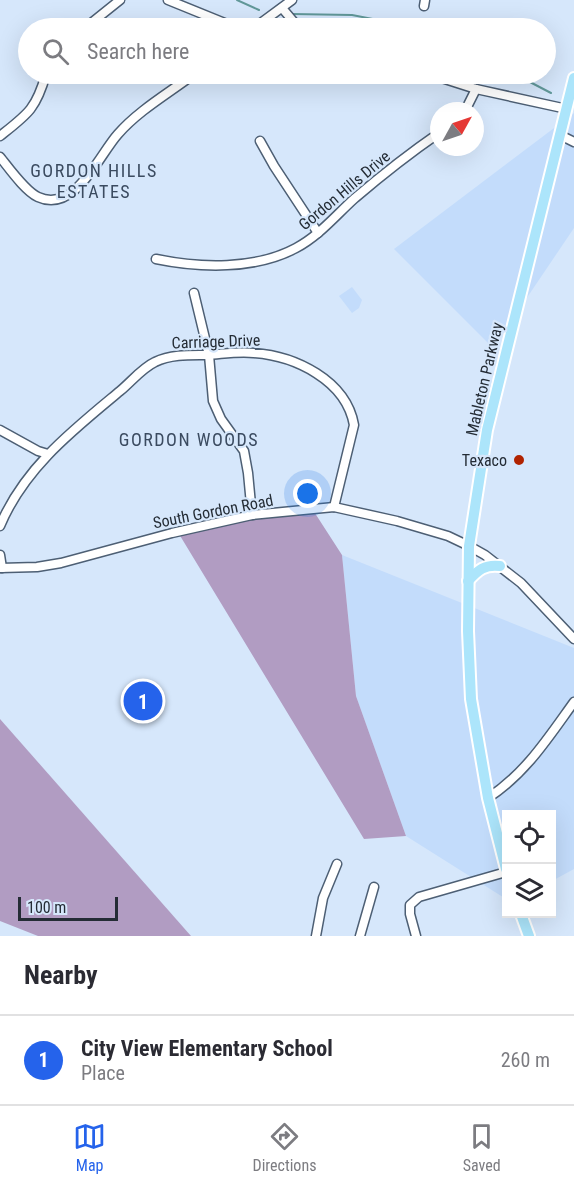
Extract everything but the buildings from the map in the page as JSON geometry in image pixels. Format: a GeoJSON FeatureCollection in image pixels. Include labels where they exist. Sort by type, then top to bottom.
{"type":"FeatureCollection","features":[{"type":"Feature","properties":{"kind":"main road","name":"Mableton Parkway"},"geometry":{"type":"LineString","coordinates":[[505,864],[488,798],[471,699],[468,638],[469,546],[487,430],[574,78]]}},
{"type":"Feature","properties":{"kind":"main road"},"geometry":{"type":"LineString","coordinates":[[468,581],[483,567],[500,566]]}},
{"type":"Feature","properties":{"kind":"main road"},"geometry":{"type":"LineString","coordinates":[[522,918],[529,936]]}},
{"type":"Feature","properties":{"kind":"street"},"geometry":{"type":"LineString","coordinates":[[98,18],[120,0]]}},
{"type":"Feature","properties":{"kind":"street"},"geometry":{"type":"LineString","coordinates":[[168,0],[212,18]]}},
{"type":"Feature","properties":{"kind":"street"},"geometry":{"type":"LineString","coordinates":[[268,18],[292,0]]}},
{"type":"Feature","properties":{"kind":"street"},"geometry":{"type":"LineString","coordinates":[[282,8],[290,18]]}},
{"type":"Feature","properties":{"kind":"street"},"geometry":{"type":"LineString","coordinates":[[0,136],[27,115],[38,99],[43,84]]}},
{"type":"Feature","properties":{"kind":"street"},"geometry":{"type":"LineString","coordinates":[[0,157],[36,197],[65,198],[80,185],[121,131],[181,84]]}},
{"type":"Feature","properties":{"kind":"street"},"geometry":{"type":"LineString","coordinates":[[460,84],[567,109]]}},
{"type":"Feature","properties":{"kind":"street"},"geometry":{"type":"LineString","coordinates":[[470,102],[476,89]]}},
{"type":"Feature","properties":{"kind":"street"},"geometry":{"type":"LineString","coordinates":[[560,135],[574,142]]}},
{"type":"Feature","properties":{"kind":"street","name":"Gordon Hills Drive"},"geometry":{"type":"LineString","coordinates":[[156,259],[219,266],[262,260],[294,250],[318,233],[356,197],[430,140]]}},
{"type":"Feature","properties":{"kind":"street"},"geometry":{"type":"LineString","coordinates":[[260,141],[318,233]]}},
{"type":"Feature","properties":{"kind":"street"},"geometry":{"type":"LineString","coordinates":[[194,293],[209,355],[213,401],[221,419],[244,451],[252,515]]}},
{"type":"Feature","properties":{"kind":"street","name":"Carriage Drive"},"geometry":{"type":"LineString","coordinates":[[0,526],[21,486],[63,439],[151,363],[170,357],[252,353],[273,356],[309,369],[325,378],[339,392],[352,415],[354,425],[334,507]]}},
{"type":"Feature","properties":{"kind":"street"},"geometry":{"type":"LineString","coordinates":[[0,430],[48,454]]}},
{"type":"Feature","properties":{"kind":"street","name":"South Gordon Road"},"geometry":{"type":"LineString","coordinates":[[1,568],[37,567],[61,563],[172,533],[252,515],[334,507],[397,521],[448,536],[469,546],[500,566],[539,600],[574,639]]}},
{"type":"Feature","properties":{"kind":"street"},"geometry":{"type":"LineString","coordinates":[[0,555],[1,568]]}},
{"type":"Feature","properties":{"kind":"street"},"geometry":{"type":"LineString","coordinates":[[488,798],[504,787],[544,747],[574,702]]}},
{"type":"Feature","properties":{"kind":"street"},"geometry":{"type":"LineString","coordinates":[[316,936],[323,898],[337,864]]}},
{"type":"Feature","properties":{"kind":"street"},"geometry":{"type":"LineString","coordinates":[[416,936],[410,914],[411,904],[419,897],[502,872]]}},
{"type":"Feature","properties":{"kind":"street"},"geometry":{"type":"LineString","coordinates":[[360,936],[374,887]]}},
{"type":"Feature","properties":{"kind":"shaded area"},"geometry":{"type":"Polygon","coordinates":[[[574,113],[574,228],[493,348],[394,249],[574,113]]]}},
{"type":"Feature","properties":{"kind":"shaded area"},"geometry":{"type":"Polygon","coordinates":[[[352,287],[362,300],[359,308],[352,313],[339,296],[352,287]]]}},
{"type":"Feature","properties":{"kind":"shaded area"},"geometry":{"type":"Polygon","coordinates":[[[311,507],[342,555],[356,696],[406,836],[364,839],[179,534],[311,507]]]}},
{"type":"Feature","properties":{"kind":"shaded area"},"geometry":{"type":"Polygon","coordinates":[[[342,555],[574,648],[574,869],[556,879],[556,810],[502,810],[502,896],[406,836],[356,696],[342,555]]]}},
{"type":"Feature","properties":{"kind":"shaded area"},"geometry":{"type":"Polygon","coordinates":[[[0,719],[191,936],[38,936],[0,921],[0,719]]]}},
{"type":"Feature","properties":{"kind":"waterway"},"geometry":{"type":"LineString","coordinates":[[237,0],[259,10]]}},
{"type":"Feature","properties":{"kind":"waterway"},"geometry":{"type":"LineString","coordinates":[[292,14],[352,15],[367,18]]}},
{"type":"Feature","properties":{"kind":"waterway"},"geometry":{"type":"LineString","coordinates":[[534,84],[551,93]]}},
{"type":"Feature","properties":{"kind":"place","name":"Texaco"},"geometry":{"type":"Point","coordinates":[519,460]}},
{"type":"Feature","properties":{"kind":"place","name":"City View Elementary School"},"geometry":{"type":"Point","coordinates":[143,701]}},
{"type":"Feature","properties":{"kind":"district","name":"GORDON HILLS ESTATES"},"geometry":{"type":"Point","coordinates":[94,181]}},
{"type":"Feature","properties":{"kind":"district","name":"GORDON WOODS"},"geometry":{"type":"Point","coordinates":[189,440]}}]}
